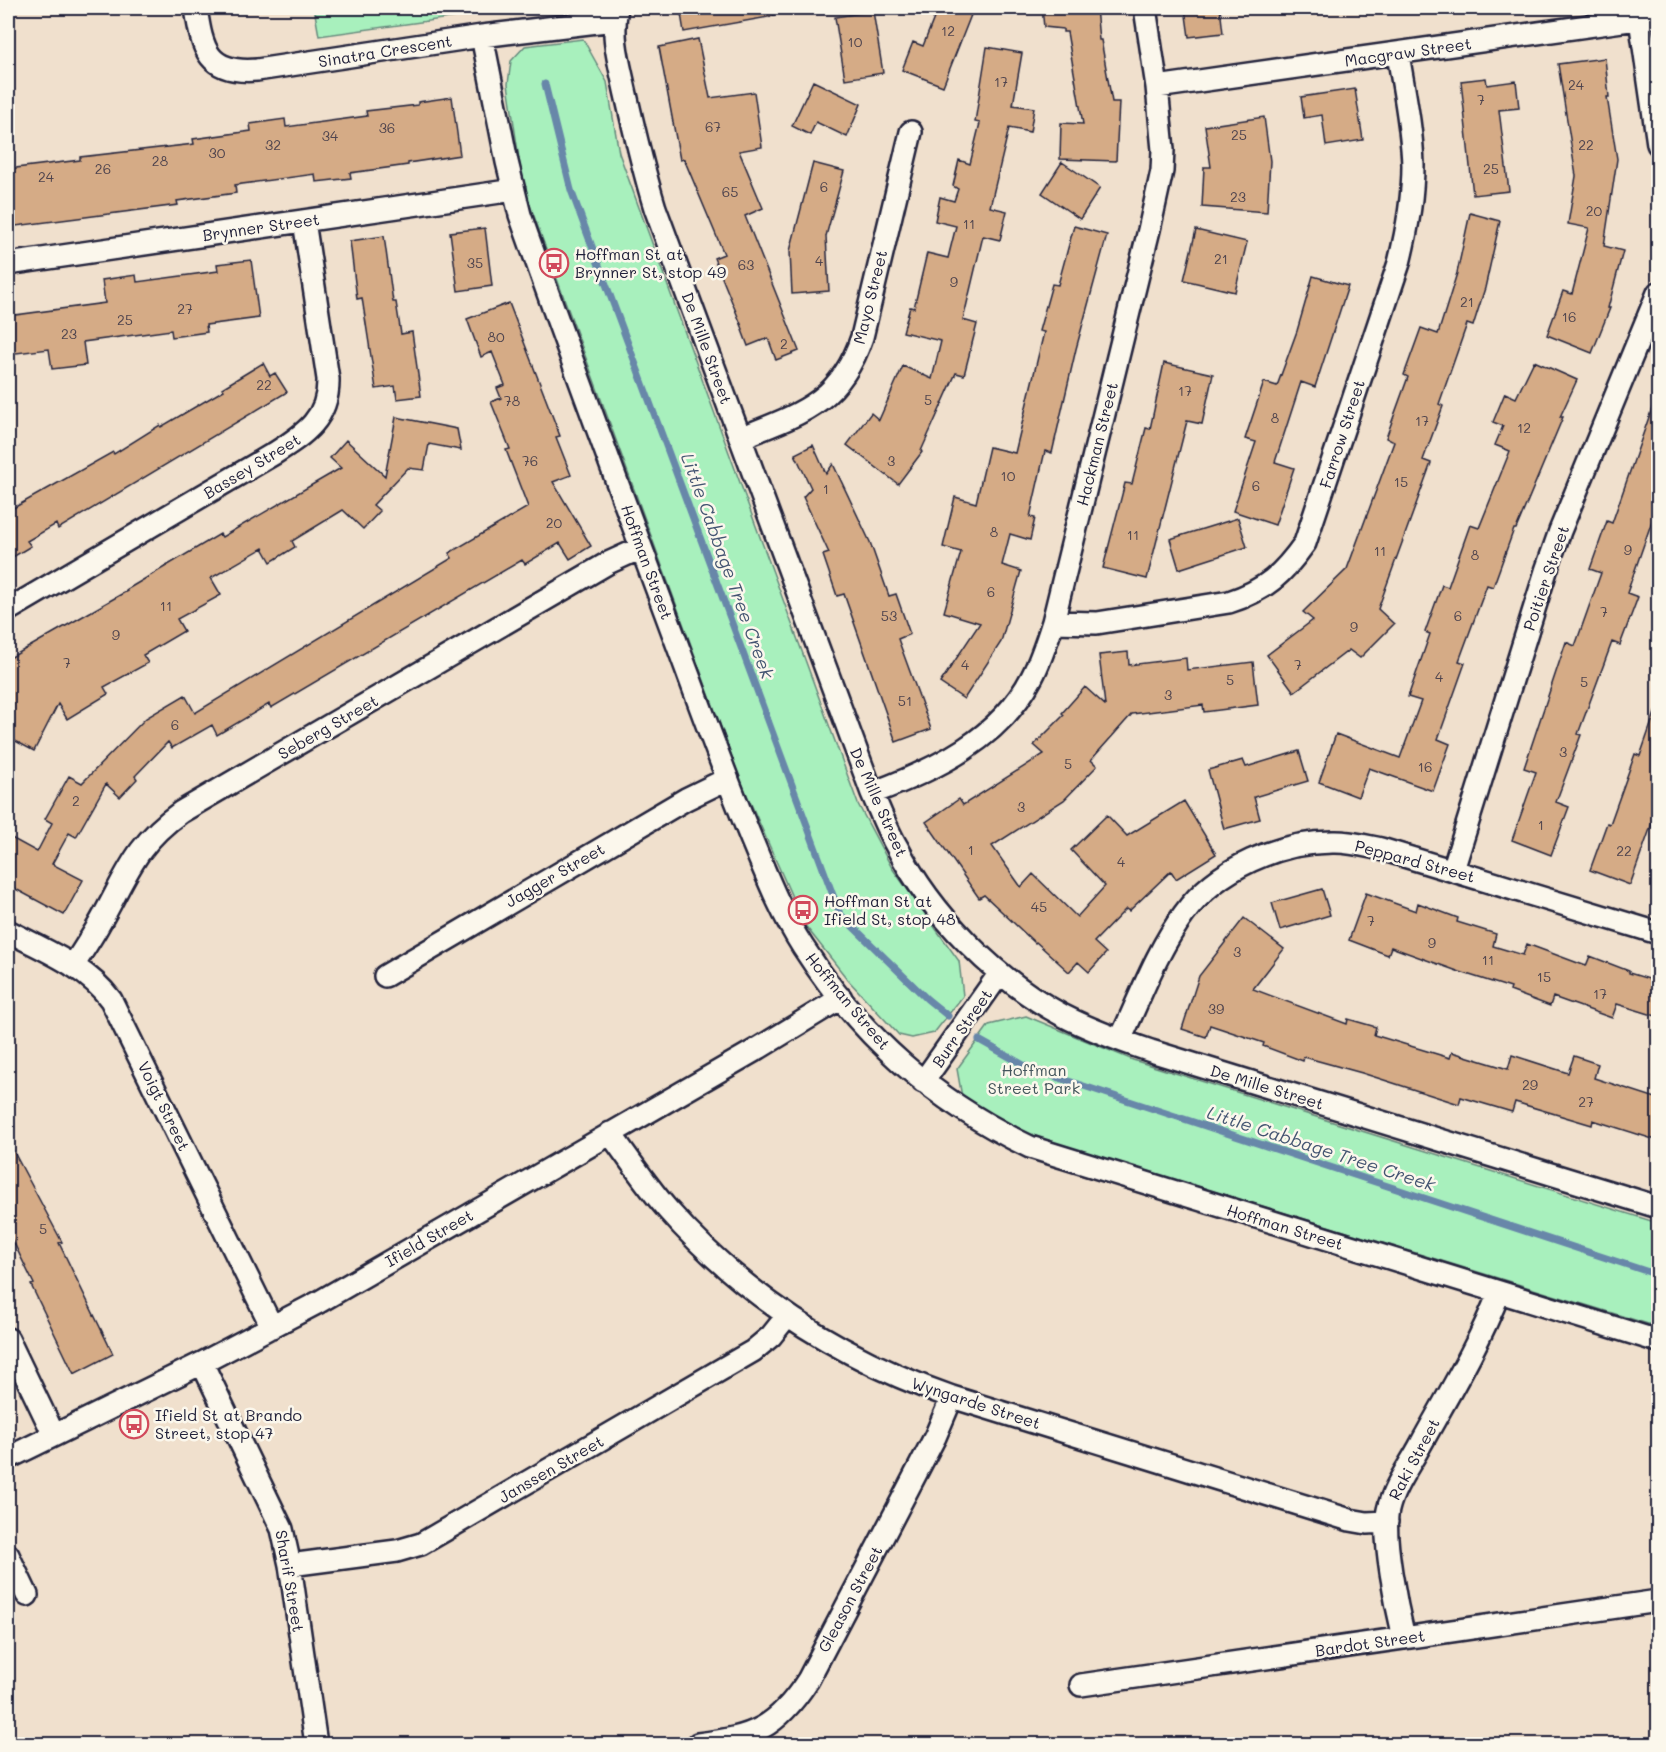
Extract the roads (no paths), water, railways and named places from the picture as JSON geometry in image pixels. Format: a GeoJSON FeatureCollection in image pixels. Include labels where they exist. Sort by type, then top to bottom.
{"type":"FeatureCollection","features":[{"type":"Feature","properties":{"kind":"street","name":"Sinatra Crescent"},"geometry":{"type":"LineString","coordinates":[[196,8],[200,36],[205,48],[218,63],[234,71],[257,70],[616,14]]}},
{"type":"Feature","properties":{"kind":"street","name":"Hackman Street"},"geometry":{"type":"LineString","coordinates":[[872,793],[946,761],[968,748],[1003,719],[1031,680],[1041,658],[1053,622],[1158,193],[1163,150],[1145,8]]}},
{"type":"Feature","properties":{"kind":"street","name":"De Mille Street"},"geometry":{"type":"LineString","coordinates":[[616,14],[617,56],[642,169],[872,793],[897,849],[917,882],[970,945],[1000,973],[1060,1014],[1091,1029],[1120,1040],[1659,1207]]}},
{"type":"Feature","properties":{"kind":"street","name":"Macgraw Street"},"geometry":{"type":"LineString","coordinates":[[1156,87],[1649,17]]}},
{"type":"Feature","properties":{"kind":"street"},"geometry":{"type":"LineString","coordinates":[[1649,17],[1659,144]]}},
{"type":"Feature","properties":{"kind":"street","name":"Hoffman Street"},"geometry":{"type":"LineString","coordinates":[[482,36],[514,190],[527,234],[727,779],[786,918],[802,946],[841,998],[892,1054],[923,1082],[994,1129],[1030,1147],[1659,1341]]}},
{"type":"Feature","properties":{"kind":"street","name":"Farrow Street"},"geometry":{"type":"LineString","coordinates":[[1053,622],[1097,622],[1206,608],[1246,597],[1281,574],[1305,543],[1388,297],[1407,230],[1413,164],[1398,54]]}},
{"type":"Feature","properties":{"kind":"street","name":"Mayo Street"},"geometry":{"type":"LineString","coordinates":[[740,438],[818,403],[849,368],[862,337],[911,132]]}},
{"type":"Feature","properties":{"kind":"street","name":"Brynner Street"},"geometry":{"type":"LineString","coordinates":[[8,264],[514,190]]}},
{"type":"Feature","properties":{"kind":"street","name":"Bassey Street"},"geometry":{"type":"LineString","coordinates":[[8,610],[298,439],[314,423],[325,402],[328,379],[304,221]]}},
{"type":"Feature","properties":{"kind":"street","name":"Poitier Street"},"geometry":{"type":"LineString","coordinates":[[1453,870],[1546,571],[1659,293]]}},
{"type":"Feature","properties":{"kind":"street","name":"Seberg Street"},"geometry":{"type":"LineString","coordinates":[[73,966],[98,927],[130,864],[142,847],[165,823],[598,569],[641,548]]}},
{"type":"Feature","properties":{"kind":"street","name":"Jagger Street"},"geometry":{"type":"LineString","coordinates":[[385,975],[686,799],[727,779]]}},
{"type":"Feature","properties":{"kind":"street","name":"Peppard Street"},"geometry":{"type":"LineString","coordinates":[[1120,1040],[1167,940],[1184,913],[1214,883],[1249,861],[1270,853],[1302,846],[1335,842],[1381,849],[1659,933]]}},
{"type":"Feature","properties":{"kind":"street","name":"Voigt Street"},"geometry":{"type":"LineString","coordinates":[[8,931],[95,980],[111,1000],[272,1327]]}},
{"type":"Feature","properties":{"kind":"street","name":"Burr Street"},"geometry":{"type":"LineString","coordinates":[[923,1082],[1000,973]]}},
{"type":"Feature","properties":{"kind":"street","name":"Ifield Street"},"geometry":{"type":"LineString","coordinates":[[8,1458],[320,1302],[841,998]]}},
{"type":"Feature","properties":{"kind":"street","name":"Wyngarde Street"},"geometry":{"type":"LineString","coordinates":[[610,1133],[643,1180],[688,1232],[752,1290],[787,1316],[832,1343],[904,1378],[952,1397],[1350,1520],[1367,1523],[1387,1522]]}},
{"type":"Feature","properties":{"kind":"street","name":"Raki Street"},"geometry":{"type":"LineString","coordinates":[[1404,1638],[1389,1554],[1388,1511],[1399,1483],[1482,1333],[1499,1293]]}},
{"type":"Feature","properties":{"kind":"street","name":"Janssen Street"},"geometry":{"type":"LineString","coordinates":[[290,1565],[397,1551],[421,1544],[753,1351],[771,1336],[787,1316]]}},
{"type":"Feature","properties":{"kind":"street"},"geometry":{"type":"LineString","coordinates":[[8,1339],[54,1435]]}},
{"type":"Feature","properties":{"kind":"street","name":"Sharif Street"},"geometry":{"type":"LineString","coordinates":[[202,1363],[275,1512],[285,1538],[316,1744]]}},
{"type":"Feature","properties":{"kind":"street","name":"Gleason Street"},"geometry":{"type":"LineString","coordinates":[[698,1744],[753,1733],[769,1725],[794,1701],[808,1680],[935,1437],[952,1397]]}},
{"type":"Feature","properties":{"kind":"street"},"geometry":{"type":"LineString","coordinates":[[8,1555],[27,1595]]}},
{"type":"Feature","properties":{"kind":"street","name":"Bardot Street"},"geometry":{"type":"LineString","coordinates":[[1081,1685],[1659,1601]]}},
{"type":"Feature","properties":{"kind":"waterway","name":"Little Cabbage Tree Creek"},"geometry":{"type":"LineString","coordinates":[[545,84],[571,190],[840,914],[927,999],[948,1016]]}},
{"type":"Feature","properties":{"kind":"waterway","name":"Little Cabbage Tree Creek"},"geometry":{"type":"LineString","coordinates":[[979,1040],[1029,1068],[1658,1275]]}},
{"type":"Feature","properties":{"kind":"place","name":"Hoffman St at Brynner St, stop 49"},"geometry":{"type":"Point","coordinates":[554,263]}},
{"type":"Feature","properties":{"kind":"place","name":"Hoffman St at Ifield St, stop 48"},"geometry":{"type":"Point","coordinates":[803,910]}},
{"type":"Feature","properties":{"kind":"place","name":"Ifield St at Brando Street, stop 47"},"geometry":{"type":"Point","coordinates":[134,1424]}},
{"type":"Feature","properties":{"kind":"park label","name":"Hoffman Street Park"},"geometry":{"type":"Point","coordinates":[1034,1079]}}]}
